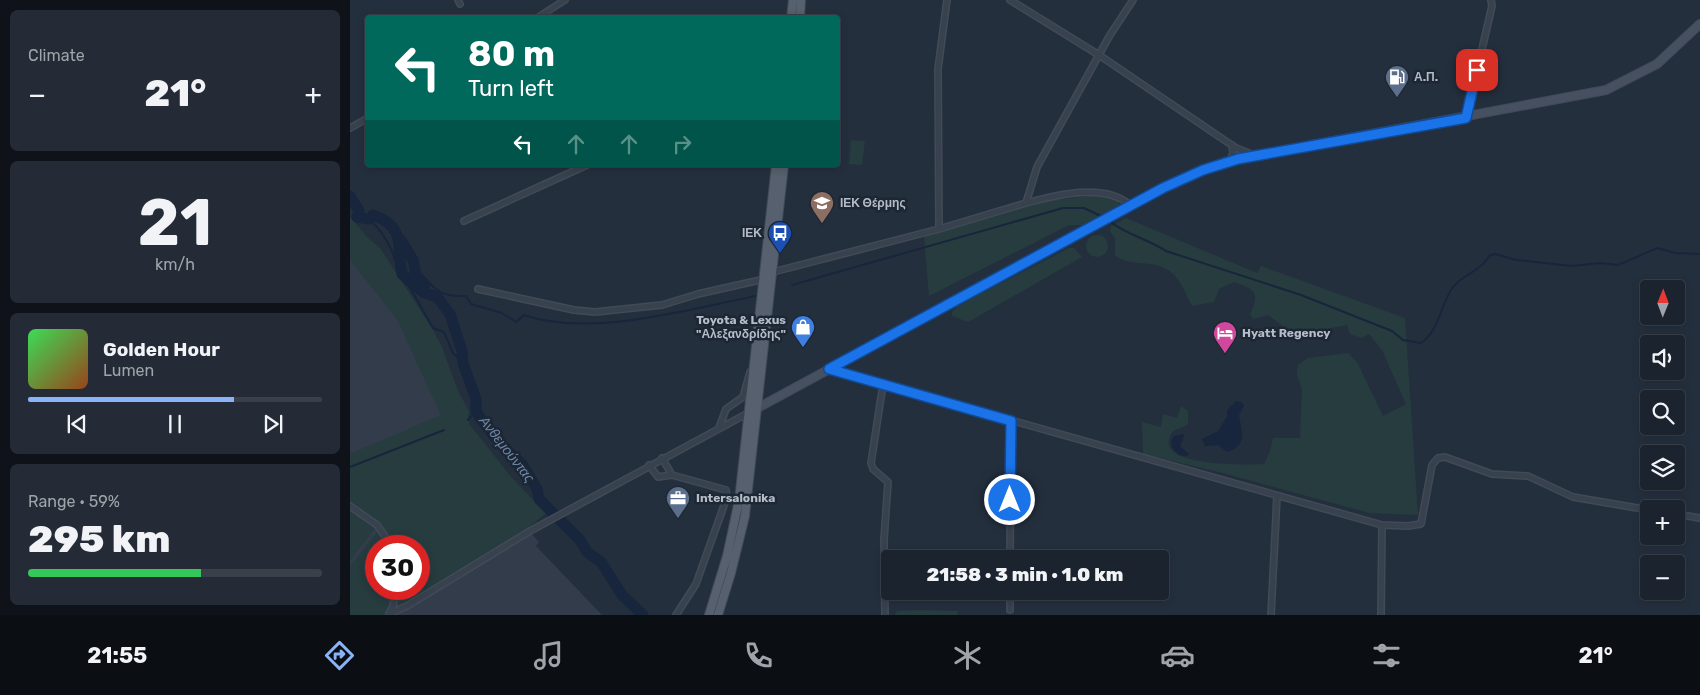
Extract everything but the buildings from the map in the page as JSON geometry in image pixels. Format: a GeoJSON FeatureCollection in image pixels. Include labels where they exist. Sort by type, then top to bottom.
{"type":"FeatureCollection","features":[{"type":"Feature","properties":{"kind":"main road"},"geometry":{"type":"LineString","coordinates":[[791,15],[793,0]]}},
{"type":"Feature","properties":{"kind":"main road"},"geometry":{"type":"LineString","coordinates":[[800,15],[802,0]]}},
{"type":"Feature","properties":{"kind":"main road"},"geometry":{"type":"LineString","coordinates":[[710,615],[732,540],[767,281],[776,167]]}},
{"type":"Feature","properties":{"kind":"main road"},"geometry":{"type":"LineString","coordinates":[[720,614],[744,523],[770,303],[767,281],[773,272],[784,167]]}},
{"type":"Feature","properties":{"kind":"street"},"geometry":{"type":"LineString","coordinates":[[542,15],[565,0]]}},
{"type":"Feature","properties":{"kind":"street"},"geometry":{"type":"LineString","coordinates":[[939,229],[938,69],[946,0]]}},
{"type":"Feature","properties":{"kind":"street"},"geometry":{"type":"LineString","coordinates":[[1010,0],[1099,55],[1231,144],[1256,156]]}},
{"type":"Feature","properties":{"kind":"street"},"geometry":{"type":"LineString","coordinates":[[1026,203],[1037,167],[1099,55],[1133,0]]}},
{"type":"Feature","properties":{"kind":"street"},"geometry":{"type":"LineString","coordinates":[[1466,118],[1492,6],[1491,0]]}},
{"type":"Feature","properties":{"kind":"street"},"geometry":{"type":"LineString","coordinates":[[388,615],[407,606],[550,520],[649,465],[1176,182],[1230,161],[1466,118],[1606,90],[1656,64],[1700,24]]}},
{"type":"Feature","properties":{"kind":"street"},"geometry":{"type":"LineString","coordinates":[[350,128],[365,120]]}},
{"type":"Feature","properties":{"kind":"street"},"geometry":{"type":"LineString","coordinates":[[1230,161],[1233,153],[1231,144]]}},
{"type":"Feature","properties":{"kind":"street"},"geometry":{"type":"LineString","coordinates":[[464,221],[583,167]]}},
{"type":"Feature","properties":{"kind":"street"},"geometry":{"type":"LineString","coordinates":[[773,272],[939,229],[1048,198],[1096,193],[1120,198],[1132,206]]}},
{"type":"Feature","properties":{"kind":"street"},"geometry":{"type":"LineString","coordinates":[[478,289],[574,310],[595,312],[662,304],[698,294],[767,281]]}},
{"type":"Feature","properties":{"kind":"street"},"geometry":{"type":"LineString","coordinates":[[720,428],[726,410],[743,397],[745,393],[759,333]]}},
{"type":"Feature","properties":{"kind":"street"},"geometry":{"type":"LineString","coordinates":[[829,369],[1382,525],[1408,526],[1421,524],[1432,465],[1438,458],[1445,458],[1492,474],[1528,476],[1573,497],[1640,508]]}},
{"type":"Feature","properties":{"kind":"street"},"geometry":{"type":"LineString","coordinates":[[883,384],[871,463],[873,469],[888,482],[884,540],[885,615]]}},
{"type":"Feature","properties":{"kind":"street"},"geometry":{"type":"LineString","coordinates":[[1010,550],[1011,421]]}},
{"type":"Feature","properties":{"kind":"street"},"geometry":{"type":"LineString","coordinates":[[662,458],[672,475]]}},
{"type":"Feature","properties":{"kind":"street"},"geometry":{"type":"LineString","coordinates":[[649,465],[658,477],[672,475],[726,490],[727,497],[696,584],[676,615]]}},
{"type":"Feature","properties":{"kind":"street"},"geometry":{"type":"LineString","coordinates":[[1271,615],[1277,496]]}},
{"type":"Feature","properties":{"kind":"street"},"geometry":{"type":"LineString","coordinates":[[350,506],[377,525],[384,535]]}},
{"type":"Feature","properties":{"kind":"street"},"geometry":{"type":"LineString","coordinates":[[1685,516],[1700,518]]}},
{"type":"Feature","properties":{"kind":"street"},"geometry":{"type":"LineString","coordinates":[[1381,615],[1382,525]]}},
{"type":"Feature","properties":{"kind":"street"},"geometry":{"type":"LineString","coordinates":[[388,615],[394,600]]}},
{"type":"Feature","properties":{"kind":"street"},"geometry":{"type":"LineString","coordinates":[[1010,600],[1010,610]]}},
{"type":"Feature","properties":{"kind":"shaded area"},"geometry":{"type":"Polygon","coordinates":[[[350,256],[399,318],[525,526],[539,542],[536,546],[602,615],[350,615],[350,256]]]}},
{"type":"Feature","properties":{"kind":"shaded area"},"geometry":{"type":"Polygon","coordinates":[[[1236,401],[1242,402],[1244,406],[1239,415],[1242,436],[1238,446],[1227,452],[1218,445],[1205,446],[1202,439],[1218,431],[1227,416],[1227,410],[1236,401]]]}},
{"type":"Feature","properties":{"kind":"shaded area"},"geometry":{"type":"Polygon","coordinates":[[[1183,434],[1180,446],[1189,454],[1187,456],[1179,455],[1172,448],[1171,441],[1174,436],[1183,434]]]}},
{"type":"Feature","properties":{"kind":"green space"},"geometry":{"type":"Polygon","coordinates":[[[851,140],[865,141],[862,165],[849,164],[851,140]]]}},
{"type":"Feature","properties":{"kind":"green space"},"geometry":{"type":"Polygon","coordinates":[[[1095,195],[1115,198],[1120,205],[1083,225],[1069,225],[929,296],[924,236],[1047,201],[1095,195]]]}},
{"type":"Feature","properties":{"kind":"green space"},"geometry":{"type":"Polygon","coordinates":[[[350,217],[368,238],[380,248],[432,328],[442,347],[458,391],[469,411],[470,425],[512,478],[546,513],[528,528],[430,589],[430,535],[389,535],[382,526],[350,502],[350,454],[441,415],[397,319],[350,260],[350,217]]]}},
{"type":"Feature","properties":{"kind":"green space"},"geometry":{"type":"Polygon","coordinates":[[[1126,218],[1257,273],[1261,266],[1405,318],[1418,515],[1369,513],[1223,473],[1143,454],[1142,422],[1161,427],[1163,414],[1177,418],[1181,406],[1188,411],[1188,424],[1175,430],[1170,436],[1169,445],[1174,452],[1183,457],[1212,463],[1264,464],[1273,438],[1300,438],[1302,389],[1297,374],[1298,365],[1308,358],[1348,353],[1357,362],[1383,416],[1406,404],[1382,350],[1369,334],[1362,338],[1350,334],[1347,325],[1294,335],[1268,315],[1253,319],[1250,314],[1255,301],[1254,292],[1234,282],[1219,289],[1214,302],[1192,306],[1179,282],[1168,270],[1156,265],[1134,263],[1115,255],[1115,238],[1110,231],[1111,226],[1126,218]]]}},
{"type":"Feature","properties":{"kind":"green space"},"geometry":{"type":"Polygon","coordinates":[[[1097,235],[1105,238],[1108,246],[1105,254],[1097,257],[1089,254],[1086,246],[1089,238],[1097,235]]]}},
{"type":"Feature","properties":{"kind":"green space"},"geometry":{"type":"Polygon","coordinates":[[[1069,248],[1074,248],[1082,257],[968,322],[952,316],[952,312],[957,306],[1069,248]]]}},
{"type":"Feature","properties":{"kind":"green space"},"geometry":{"type":"Polygon","coordinates":[[[350,509],[376,527],[370,535],[365,535],[365,541],[350,560],[350,509]]]}},
{"type":"Feature","properties":{"kind":"green space"},"geometry":{"type":"Polygon","coordinates":[[[379,530],[382,535],[375,535],[379,530]]]}},
{"type":"Feature","properties":{"kind":"green space"},"geometry":{"type":"Polygon","coordinates":[[[365,547],[365,600],[390,600],[385,615],[350,615],[350,566],[365,547]]]}},
{"type":"Feature","properties":{"kind":"green space"},"geometry":{"type":"Polygon","coordinates":[[[397,600],[412,600],[402,606],[397,604],[397,600]]]}},
{"type":"Feature","properties":{"kind":"green space"},"geometry":{"type":"Polygon","coordinates":[[[897,611],[958,611],[957,615],[895,615],[897,611]]]}},
{"type":"Feature","properties":{"kind":"waterway","name":"Ανθεμούντας"},"geometry":{"type":"LineString","coordinates":[[350,196],[359,211],[357,217],[369,219],[373,215],[391,226],[398,240],[402,274],[423,292],[437,297],[450,314],[462,351],[463,363],[476,399],[476,411],[481,419],[501,445],[522,464],[537,489],[539,499],[580,540],[587,552],[601,562],[622,595],[643,615]]}},
{"type":"Feature","properties":{"kind":"waterway"},"geometry":{"type":"LineString","coordinates":[[792,285],[1063,208],[1084,208],[1105,218]]}},
{"type":"Feature","properties":{"kind":"waterway","name":"Ανθεμούντας"},"geometry":{"type":"LineString","coordinates":[[369,219],[384,237],[400,266]]}},
{"type":"Feature","properties":{"kind":"waterway"},"geometry":{"type":"LineString","coordinates":[[1109,221],[1166,251],[1301,295],[1392,331],[1403,340],[1421,343],[1432,332],[1447,297],[1455,285],[1481,266],[1489,256],[1495,254],[1516,260],[1572,266],[1600,263],[1618,265],[1657,248],[1675,253],[1700,254]]}},
{"type":"Feature","properties":{"kind":"waterway","name":"Ανθεμούντας"},"geometry":{"type":"LineString","coordinates":[[401,240],[413,260],[416,275],[425,285]]}},
{"type":"Feature","properties":{"kind":"waterway"},"geometry":{"type":"LineString","coordinates":[[416,269],[433,287],[443,293],[466,296],[471,304],[502,313],[516,322],[524,315],[550,321],[579,324],[608,323],[670,314],[756,296]]}},
{"type":"Feature","properties":{"kind":"waterway","name":"Ανθεμούντας"},"geometry":{"type":"LineString","coordinates":[[402,274],[433,328],[444,332],[453,353],[463,363]]}},
{"type":"Feature","properties":{"kind":"waterway"},"geometry":{"type":"LineString","coordinates":[[468,420],[476,411]]}},
{"type":"Feature","properties":{"kind":"waterway"},"geometry":{"type":"LineString","coordinates":[[350,467],[444,430]]}},
{"type":"Feature","properties":{"kind":"place","name":"Α.Π."},"geometry":{"type":"Point","coordinates":[1397,98]}},
{"type":"Feature","properties":{"kind":"place","name":"ΙΕΚ Θέρμης"},"geometry":{"type":"Point","coordinates":[822,224]}},
{"type":"Feature","properties":{"kind":"place","name":"ΙΕΚ"},"geometry":{"type":"Point","coordinates":[780,254]}},
{"type":"Feature","properties":{"kind":"place","name":"Toyota & Lexus \"Αλεξανδρίδης\""},"geometry":{"type":"Point","coordinates":[803,348]}},
{"type":"Feature","properties":{"kind":"place","name":"Hyatt Regency"},"geometry":{"type":"Point","coordinates":[1225,354]}},
{"type":"Feature","properties":{"kind":"place","name":"Intersalonika"},"geometry":{"type":"Point","coordinates":[678,519]}},
{"type":"Feature","properties":{"kind":"route"},"geometry":{"type":"LineString","coordinates":[[1010,500],[1011,421],[829,369],[1163,188],[1203,170],[1248,157],[1466,118],[1477,70]]}}]}
